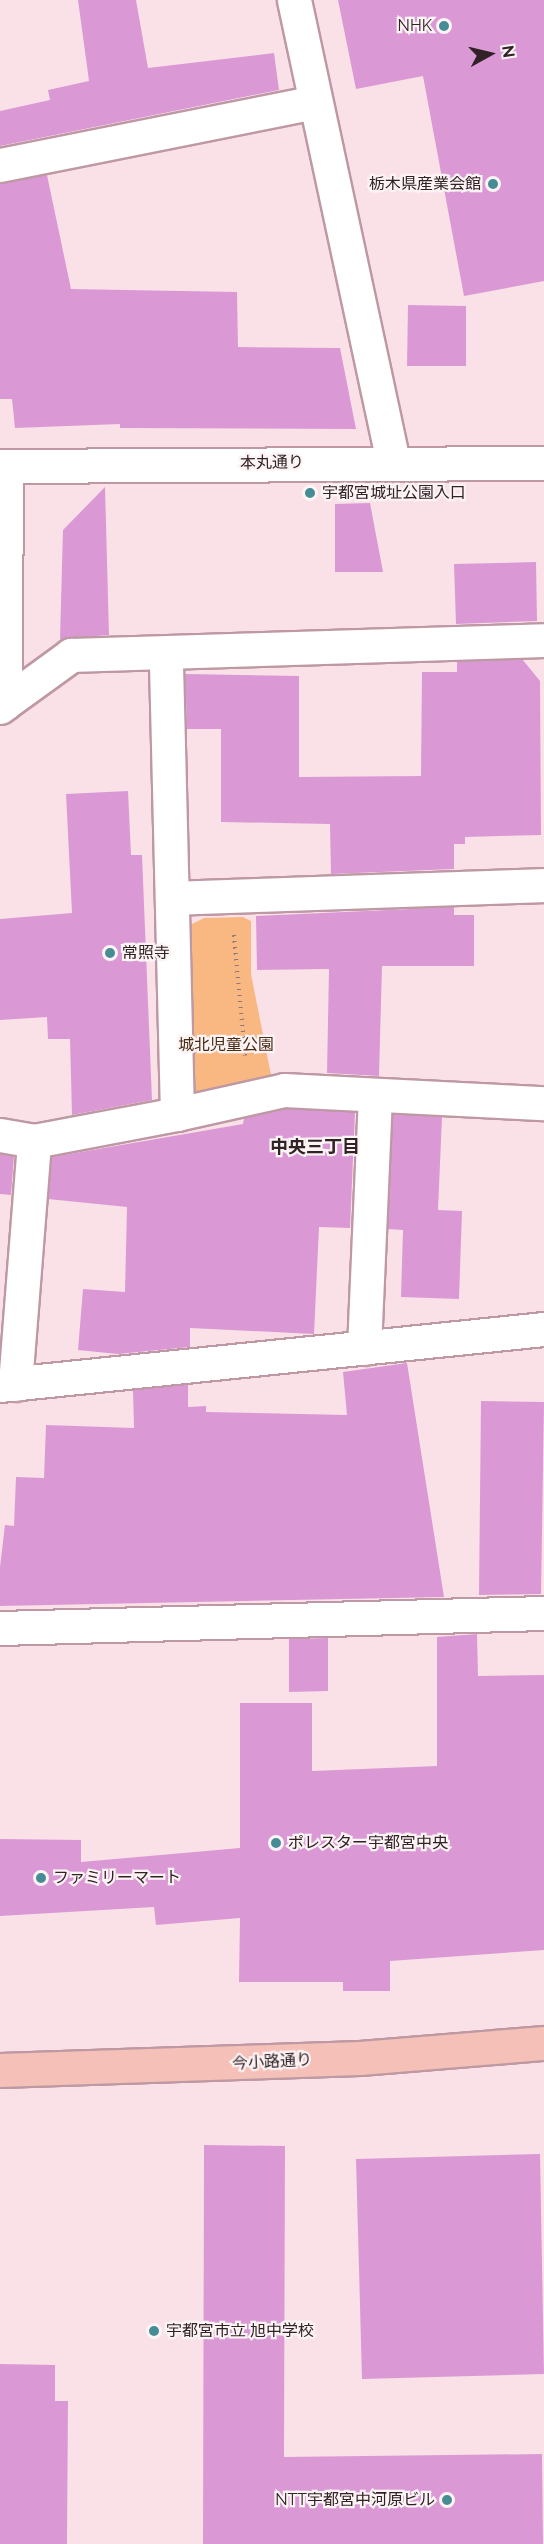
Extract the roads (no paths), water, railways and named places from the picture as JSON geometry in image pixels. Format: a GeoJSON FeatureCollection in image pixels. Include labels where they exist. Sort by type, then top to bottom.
{"type":"FeatureCollection","features":[{"type":"Feature","properties":{"kind":"main road","name":"今小路通り"},"geometry":{"type":"LineString","coordinates":[[0,2070],[348,2059],[544,2043]]}},
{"type":"Feature","properties":{"kind":"street"},"geometry":{"type":"LineString","coordinates":[[294,0],[393,461]]}},
{"type":"Feature","properties":{"kind":"street"},"geometry":{"type":"LineString","coordinates":[[0,165],[315,102]]}},
{"type":"Feature","properties":{"kind":"street","name":"本丸通り"},"geometry":{"type":"LineString","coordinates":[[3,466],[393,461],[544,463]]}},
{"type":"Feature","properties":{"kind":"street"},"geometry":{"type":"LineString","coordinates":[[2,705],[3,466]]}},
{"type":"Feature","properties":{"kind":"street"},"geometry":{"type":"LineString","coordinates":[[2,705],[71,655],[544,640]]}},
{"type":"Feature","properties":{"kind":"street"},"geometry":{"type":"LineString","coordinates":[[166,653],[177,1114]]}},
{"type":"Feature","properties":{"kind":"street"},"geometry":{"type":"LineString","coordinates":[[172,898],[544,885]]}},
{"type":"Feature","properties":{"kind":"street"},"geometry":{"type":"LineString","coordinates":[[0,1135],[34,1141],[177,1114],[284,1090],[544,1103]]}},
{"type":"Feature","properties":{"kind":"street"},"geometry":{"type":"LineString","coordinates":[[364,1348],[375,1095]]}},
{"type":"Feature","properties":{"kind":"street"},"geometry":{"type":"LineString","coordinates":[[34,1141],[8,1384],[544,1329]]}},
{"type":"Feature","properties":{"kind":"street"},"geometry":{"type":"LineString","coordinates":[[0,1628],[544,1613]]}},
{"type":"Feature","properties":{"kind":"place","name":"NHK"},"geometry":{"type":"Point","coordinates":[444,26]}},
{"type":"Feature","properties":{"kind":"place","name":"栃木県産業会館"},"geometry":{"type":"Point","coordinates":[493,184]}},
{"type":"Feature","properties":{"kind":"place","name":"宇都宮城址公園入口"},"geometry":{"type":"Point","coordinates":[310,493]}},
{"type":"Feature","properties":{"kind":"place","name":"常照寺"},"geometry":{"type":"Point","coordinates":[110,953]}},
{"type":"Feature","properties":{"kind":"place","name":"ポレスター宇都宮中央"},"geometry":{"type":"Point","coordinates":[276,1843]}},
{"type":"Feature","properties":{"kind":"place","name":"ファミリーマート"},"geometry":{"type":"Point","coordinates":[41,1878]}},
{"type":"Feature","properties":{"kind":"place","name":"宇都宮市立 旭中学校"},"geometry":{"type":"Point","coordinates":[154,2331]}},
{"type":"Feature","properties":{"kind":"place","name":"NTT宇都宮中河原ビル"},"geometry":{"type":"Point","coordinates":[447,2500]}},
{"type":"Feature","properties":{"kind":"district","name":"中央三丁目"},"geometry":{"type":"Point","coordinates":[315,1147]}},
{"type":"Feature","properties":{"kind":"park label","name":"城北児童公園"},"geometry":{"type":"Point","coordinates":[226,1045]}}]}
